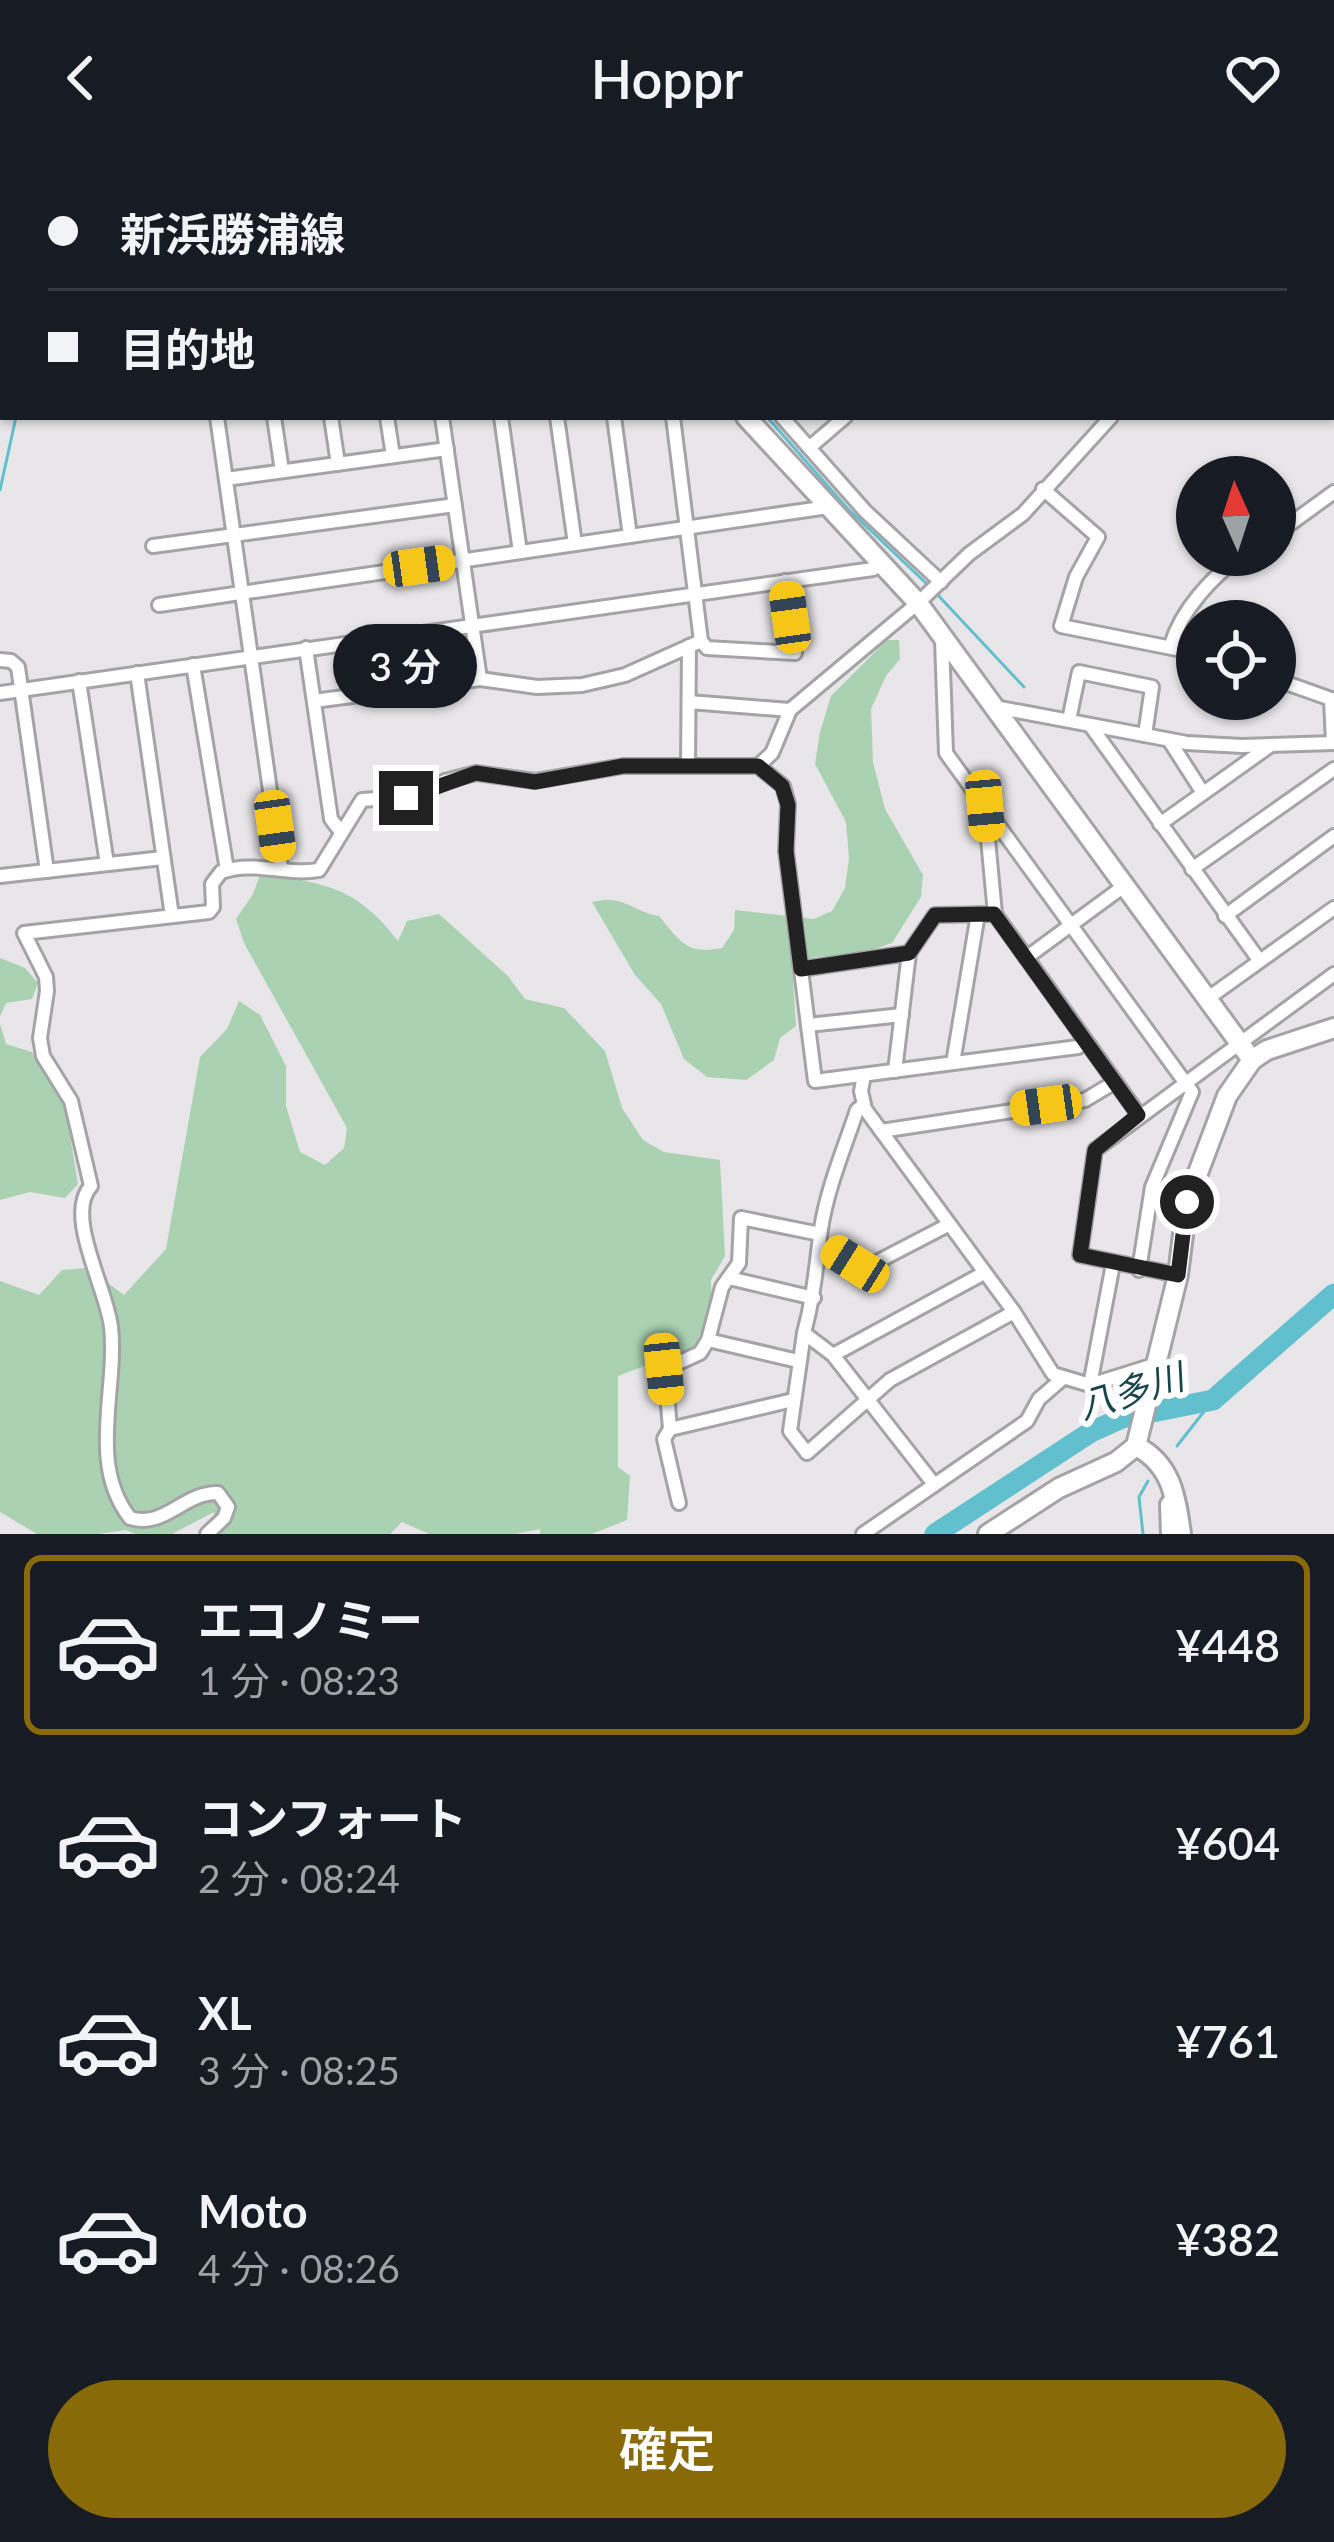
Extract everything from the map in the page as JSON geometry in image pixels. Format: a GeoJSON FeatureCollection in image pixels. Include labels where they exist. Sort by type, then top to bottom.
{"type":"FeatureCollection","features":[{"type":"Feature","properties":{"kind":"street"},"geometry":{"type":"LineString","coordinates":[[218,420],[281,868]]}},
{"type":"Feature","properties":{"kind":"street"},"geometry":{"type":"LineString","coordinates":[[274,420],[282,472]]}},
{"type":"Feature","properties":{"kind":"street"},"geometry":{"type":"LineString","coordinates":[[332,420],[338,464]]}},
{"type":"Feature","properties":{"kind":"street"},"geometry":{"type":"LineString","coordinates":[[387,420],[393,456]]}},
{"type":"Feature","properties":{"kind":"street"},"geometry":{"type":"LineString","coordinates":[[442,420],[480,679]]}},
{"type":"Feature","properties":{"kind":"street"},"geometry":{"type":"LineString","coordinates":[[501,420],[520,552]]}},
{"type":"Feature","properties":{"kind":"street"},"geometry":{"type":"LineString","coordinates":[[557,420],[575,544]]}},
{"type":"Feature","properties":{"kind":"street"},"geometry":{"type":"LineString","coordinates":[[614,420],[630,536]]}},
{"type":"Feature","properties":{"kind":"street"},"geometry":{"type":"LineString","coordinates":[[673,420],[694,594],[688,766]]}},
{"type":"Feature","properties":{"kind":"street"},"geometry":{"type":"LineString","coordinates":[[749,420],[918,603],[1252,1060]]}},
{"type":"Feature","properties":{"kind":"street"},"geometry":{"type":"LineString","coordinates":[[785,420],[865,511],[940,582]]}},
{"type":"Feature","properties":{"kind":"street"},"geometry":{"type":"LineString","coordinates":[[809,447],[841,420]]}},
{"type":"Feature","properties":{"kind":"street"},"geometry":{"type":"LineString","coordinates":[[758,766],[772,753],[790,710],[969,554],[1023,514],[1108,420]]}},
{"type":"Feature","properties":{"kind":"street"},"geometry":{"type":"LineString","coordinates":[[226,479],[447,449]]}},
{"type":"Feature","properties":{"kind":"street"},"geometry":{"type":"LineString","coordinates":[[1043,489],[1097,537],[1076,577],[1061,626],[1176,646]]}},
{"type":"Feature","properties":{"kind":"street"},"geometry":{"type":"LineString","coordinates":[[1296,520],[1334,492]]}},
{"type":"Feature","properties":{"kind":"street"},"geometry":{"type":"LineString","coordinates":[[153,546],[455,505]]}},
{"type":"Feature","properties":{"kind":"street"},"geometry":{"type":"LineString","coordinates":[[159,605],[828,507]]}},
{"type":"Feature","properties":{"kind":"street"},"geometry":{"type":"LineString","coordinates":[[0,693],[880,564]]}},
{"type":"Feature","properties":{"kind":"street"},"geometry":{"type":"LineString","coordinates":[[1172,645],[1190,609],[1217,576]]}},
{"type":"Feature","properties":{"kind":"street"},"geometry":{"type":"LineString","coordinates":[[314,701],[480,679],[537,688],[582,685],[625,675],[695,644],[795,652],[785,581]]}},
{"type":"Feature","properties":{"kind":"street"},"geometry":{"type":"LineString","coordinates":[[942,636],[946,753],[1192,1092],[1152,1187],[1139,1270]]}},
{"type":"Feature","properties":{"kind":"street"},"geometry":{"type":"LineString","coordinates":[[306,648],[331,819],[340,832]]}},
{"type":"Feature","properties":{"kind":"street"},"geometry":{"type":"LineString","coordinates":[[0,660],[18,667],[47,871]]}},
{"type":"Feature","properties":{"kind":"street"},"geometry":{"type":"LineString","coordinates":[[193,664],[227,870]]}},
{"type":"Feature","properties":{"kind":"street"},"geometry":{"type":"LineString","coordinates":[[1069,721],[1079,672],[1153,687],[1144,735]]}},
{"type":"Feature","properties":{"kind":"street"},"geometry":{"type":"LineString","coordinates":[[137,673],[172,916]]}},
{"type":"Feature","properties":{"kind":"street"},"geometry":{"type":"LineString","coordinates":[[80,681],[107,865]]}},
{"type":"Feature","properties":{"kind":"street"},"geometry":{"type":"LineString","coordinates":[[994,706],[1169,740],[1333,743],[1333,699],[1296,686]]}},
{"type":"Feature","properties":{"kind":"street"},"geometry":{"type":"LineString","coordinates":[[688,702],[790,710]]}},
{"type":"Feature","properties":{"kind":"street"},"geometry":{"type":"LineString","coordinates":[[1089,724],[1259,960]]}},
{"type":"Feature","properties":{"kind":"street"},"geometry":{"type":"LineString","coordinates":[[1169,740],[1203,793]]}},
{"type":"Feature","properties":{"kind":"street"},"geometry":{"type":"LineString","coordinates":[[1160,824],[1271,745]]}},
{"type":"Feature","properties":{"kind":"street"},"geometry":{"type":"LineString","coordinates":[[207,1534],[228,1507],[218,1493],[195,1497],[156,1520],[143,1522],[130,1518],[114,1490],[105,1426],[112,1330],[84,1235],[81,1208],[82,1195],[91,1186],[71,1101],[43,1055],[40,1038],[46,977],[24,933],[208,912],[213,907],[212,884],[227,870],[261,865],[319,870],[362,800],[417,796],[445,781],[476,773],[535,782],[623,766],[758,766],[782,786],[788,805],[786,851],[815,1081],[1078,1047],[1086,1042]]}},
{"type":"Feature","properties":{"kind":"street"},"geometry":{"type":"LineString","coordinates":[[1192,869],[1334,769]]}},
{"type":"Feature","properties":{"kind":"street"},"geometry":{"type":"LineString","coordinates":[[985,806],[994,914],[1138,1115]]}},
{"type":"Feature","properties":{"kind":"street"},"geometry":{"type":"LineString","coordinates":[[1225,916],[1334,836]]}},
{"type":"Feature","properties":{"kind":"street"},"geometry":{"type":"LineString","coordinates":[[0,876],[164,858]]}},
{"type":"Feature","properties":{"kind":"street"},"geometry":{"type":"LineString","coordinates":[[1026,958],[1124,886]]}},
{"type":"Feature","properties":{"kind":"street"},"geometry":{"type":"LineString","coordinates":[[1208,999],[1334,908]]}},
{"type":"Feature","properties":{"kind":"street"},"geometry":{"type":"LineString","coordinates":[[953,1063],[979,914]]}},
{"type":"Feature","properties":{"kind":"street"},"geometry":{"type":"LineString","coordinates":[[895,1071],[909,953],[935,915],[994,914]]}},
{"type":"Feature","properties":{"kind":"street"},"geometry":{"type":"LineString","coordinates":[[801,969],[909,953]]}},
{"type":"Feature","properties":{"kind":"street"},"geometry":{"type":"LineString","coordinates":[[1178,1275],[1080,1255],[1095,1150],[1334,974]]}},
{"type":"Feature","properties":{"kind":"street"},"geometry":{"type":"LineString","coordinates":[[808,1025],[902,1015]]}},
{"type":"Feature","properties":{"kind":"street"},"geometry":{"type":"LineString","coordinates":[[988,1534],[1059,1488],[1116,1462],[1138,1442],[1178,1275],[1192,1187],[1227,1096],[1252,1060],[1267,1050],[1334,1028]]}},
{"type":"Feature","properties":{"kind":"street"},"geometry":{"type":"LineString","coordinates":[[864,1075],[863,1105],[1053,1374],[1090,1385],[1156,1368]]}},
{"type":"Feature","properties":{"kind":"street"},"geometry":{"type":"LineString","coordinates":[[880,1131],[1085,1100],[1115,1082]]}},
{"type":"Feature","properties":{"kind":"street"},"geometry":{"type":"LineString","coordinates":[[863,1105],[857,1110],[837,1170],[821,1240],[790,1432],[807,1454],[890,1380],[1013,1312]]}},
{"type":"Feature","properties":{"kind":"street"},"geometry":{"type":"LineString","coordinates":[[679,1503],[664,1439],[670,1429],[664,1369],[700,1353],[708,1340],[722,1287],[739,1263],[741,1218],[821,1240],[855,1264],[871,1265],[948,1225]]}},
{"type":"Feature","properties":{"kind":"street"},"geometry":{"type":"LineString","coordinates":[[1090,1385],[1112,1264]]}},
{"type":"Feature","properties":{"kind":"street"},"geometry":{"type":"LineString","coordinates":[[832,1355],[984,1273]]}},
{"type":"Feature","properties":{"kind":"street"},"geometry":{"type":"LineString","coordinates":[[729,1278],[814,1298]]}},
{"type":"Feature","properties":{"kind":"street"},"geometry":{"type":"LineString","coordinates":[[804,1333],[832,1355],[933,1484]]}},
{"type":"Feature","properties":{"kind":"street"},"geometry":{"type":"LineString","coordinates":[[708,1340],[798,1361]]}},
{"type":"Feature","properties":{"kind":"street"},"geometry":{"type":"LineString","coordinates":[[863,1534],[1028,1421],[1039,1399],[1062,1379]]}},
{"type":"Feature","properties":{"kind":"street"},"geometry":{"type":"LineString","coordinates":[[670,1429],[793,1400]]}},
{"type":"Feature","properties":{"kind":"street"},"geometry":{"type":"LineString","coordinates":[[1138,1442],[1159,1460],[1174,1496],[1180,1534]]}},
{"type":"Feature","properties":{"kind":"street"},"geometry":{"type":"LineString","coordinates":[[1168,1534],[1167,1504],[1174,1496]]}},
{"type":"Feature","properties":{"kind":"green space"},"geometry":{"type":"Polygon","coordinates":[[[887,640],[899,640],[900,659],[871,709],[873,762],[885,809],[923,875],[921,897],[892,943],[792,965],[796,1026],[780,1038],[774,1060],[746,1080],[707,1077],[684,1059],[661,1004],[635,975],[592,902],[620,902],[659,916],[679,939],[700,949],[722,948],[734,930],[735,910],[814,919],[832,911],[845,888],[849,858],[846,822],[815,764],[820,732],[831,696],[887,640]]]}},
{"type":"Feature","properties":{"kind":"green space"},"geometry":{"type":"Polygon","coordinates":[[[260,875],[338,890],[368,909],[398,941],[407,921],[439,914],[508,976],[525,999],[564,1008],[605,1051],[622,1108],[643,1140],[664,1152],[720,1160],[725,1256],[711,1280],[712,1304],[695,1347],[618,1376],[618,1467],[630,1476],[627,1520],[592,1534],[540,1534],[540,1529],[515,1534],[429,1534],[402,1522],[390,1534],[213,1534],[214,1512],[172,1534],[126,1530],[37,1534],[0,1512],[0,1281],[39,1295],[62,1270],[88,1268],[124,1295],[166,1249],[200,1057],[227,1029],[239,1001],[260,1015],[286,1066],[286,1106],[300,1152],[325,1165],[344,1148],[347,1128],[244,943],[236,919],[260,875]]]}},
{"type":"Feature","properties":{"kind":"green space"},"geometry":{"type":"Polygon","coordinates":[[[0,958],[25,968],[38,983],[32,999],[6,1003],[0,1017],[0,958]]]}},
{"type":"Feature","properties":{"kind":"green space"},"geometry":{"type":"Polygon","coordinates":[[[0,1024],[6,1044],[32,1052],[65,1105],[78,1184],[65,1198],[30,1192],[0,1200],[0,1024]]]}},
{"type":"Feature","properties":{"kind":"waterway"},"geometry":{"type":"LineString","coordinates":[[0,490],[15,420]]}},
{"type":"Feature","properties":{"kind":"waterway"},"geometry":{"type":"LineString","coordinates":[[770,420],[848,509],[928,585]]}},
{"type":"Feature","properties":{"kind":"waterway"},"geometry":{"type":"LineString","coordinates":[[935,592],[1024,687]]}},
{"type":"Feature","properties":{"kind":"waterway","name":"八多川"},"geometry":{"type":"LineString","coordinates":[[935,1534],[1091,1432],[1122,1418],[1213,1400],[1334,1294]]}},
{"type":"Feature","properties":{"kind":"waterway"},"geometry":{"type":"LineString","coordinates":[[1177,1446],[1213,1400]]}},
{"type":"Feature","properties":{"kind":"waterway"},"geometry":{"type":"LineString","coordinates":[[1143,1534],[1139,1497],[1148,1481]]}},
{"type":"Feature","properties":{"kind":"route"},"geometry":{"type":"LineString","coordinates":[[406,798],[476,773],[535,782],[623,766],[758,766],[782,786],[788,805],[786,851],[801,969],[909,953],[935,915],[994,914],[1138,1115],[1095,1150],[1080,1255],[1178,1275],[1187,1202]]}}]}
